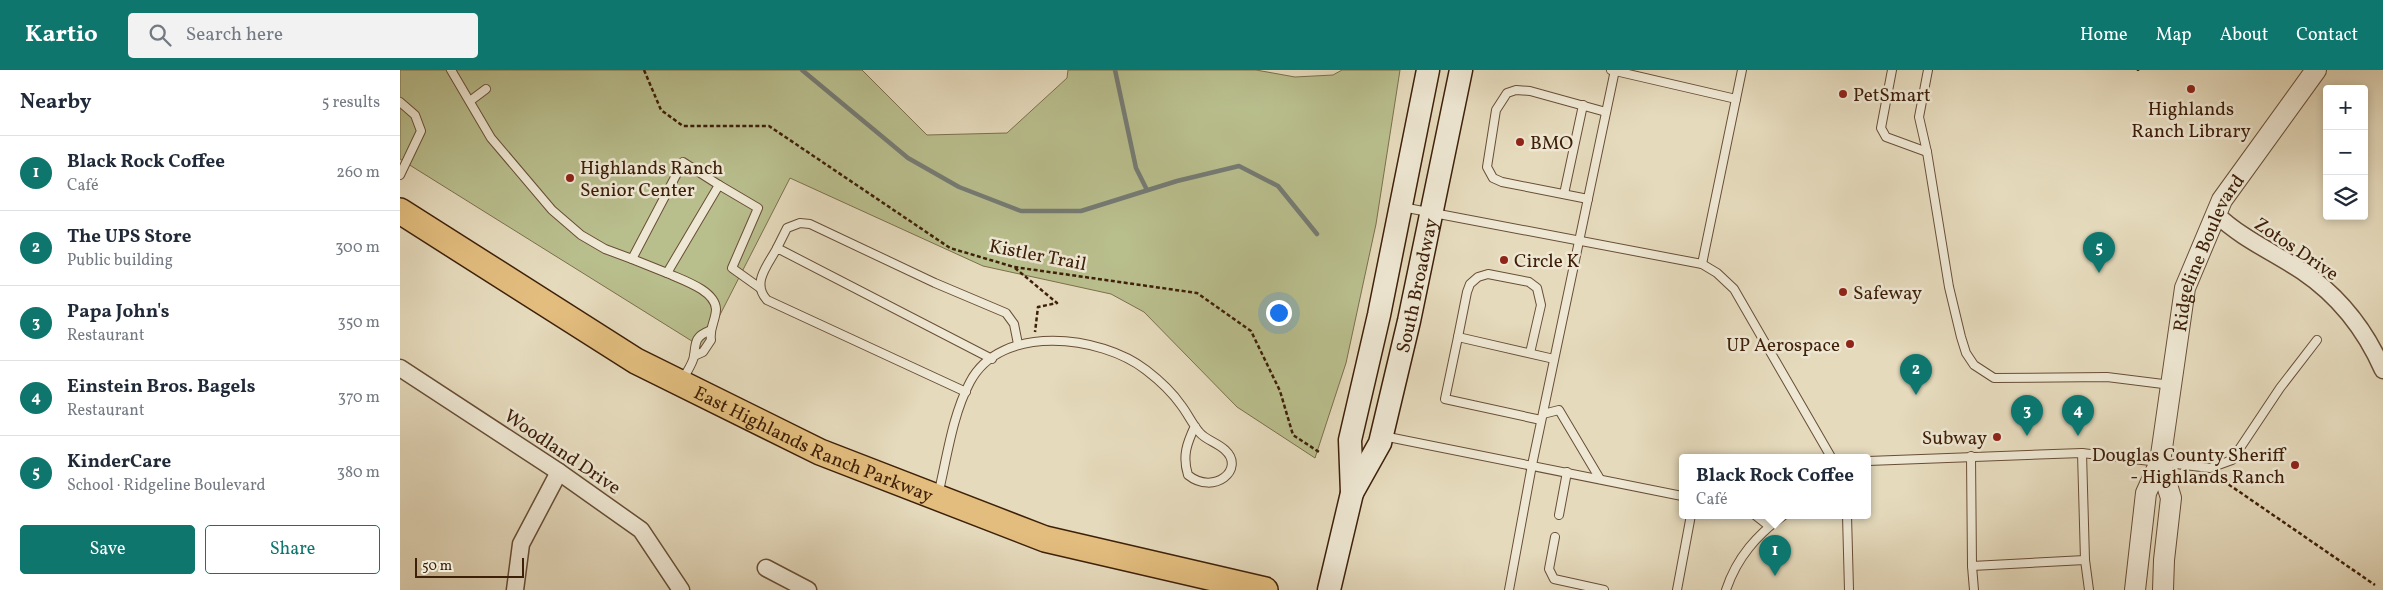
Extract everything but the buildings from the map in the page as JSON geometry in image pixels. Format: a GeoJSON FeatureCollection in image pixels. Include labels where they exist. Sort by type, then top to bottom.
{"type":"FeatureCollection","features":[{"type":"Feature","properties":{"kind":"main road","name":"South Broadway"},"geometry":{"type":"LineString","coordinates":[[1352,494],[1350,440],[1402,207],[1428,70]]}},
{"type":"Feature","properties":{"kind":"main road","name":"South Broadway"},"geometry":{"type":"LineString","coordinates":[[1329,590],[1352,494],[1382,436],[1432,213],[1461,70]]}},
{"type":"Feature","properties":{"kind":"main road","name":"East Highlands Ranch Parkway"},"geometry":{"type":"LineString","coordinates":[[400,211],[636,360],[820,452],[1045,538],[1265,590]]}},
{"type":"Feature","properties":{"kind":"street","name":"Ridgeline Boulevard"},"geometry":{"type":"LineString","coordinates":[[2135,590],[2146,494],[2160,462],[2185,288],[2222,200],[2316,70]]}},
{"type":"Feature","properties":{"kind":"street","name":"Zotos Drive"},"geometry":{"type":"LineString","coordinates":[[2216,214],[2231,228],[2302,271],[2334,296],[2360,328],[2383,370]]}},
{"type":"Feature","properties":{"kind":"street","name":"Woodland Drive"},"geometry":{"type":"LineString","coordinates":[[400,368],[559,472],[641,530],[681,590]]}},
{"type":"Feature","properties":{"kind":"street","name":"Ridgeline Boulevard"},"geometry":{"type":"LineString","coordinates":[[2160,462],[2171,498],[2164,560],[2163,590]]}},
{"type":"Feature","properties":{"kind":"street"},"geometry":{"type":"LineString","coordinates":[[515,590],[521,544],[559,472]]}},
{"type":"Feature","properties":{"kind":"street"},"geometry":{"type":"LineString","coordinates":[[766,568],[808,590]]}},
{"type":"Feature","properties":{"kind":"lane"},"geometry":{"type":"LineString","coordinates":[[451,70],[491,138],[552,210],[581,235],[606,250],[667,273],[708,294],[714,301],[716,310],[709,331],[711,340],[703,352],[694,356],[681,383]]}},
{"type":"Feature","properties":{"kind":"lane"},"geometry":{"type":"LineString","coordinates":[[1509,590],[1532,465],[1614,70],[1736,99]]}},
{"type":"Feature","properties":{"kind":"lane"},"geometry":{"type":"LineString","coordinates":[[1702,264],[1742,70]]}},
{"type":"Feature","properties":{"kind":"lane"},"geometry":{"type":"LineString","coordinates":[[1892,70],[1881,128],[1886,137],[1928,152]]}},
{"type":"Feature","properties":{"kind":"lane"},"geometry":{"type":"LineString","coordinates":[[1928,70],[1919,117],[1928,152],[1949,286],[1966,353],[1974,365],[1994,378],[2107,377],[2171,385]]}},
{"type":"Feature","properties":{"kind":"lane"},"geometry":{"type":"LineString","coordinates":[[470,101],[486,88]]}},
{"type":"Feature","properties":{"kind":"lane"},"geometry":{"type":"LineString","coordinates":[[1588,199],[1502,182],[1493,178],[1487,167],[1496,110],[1507,93],[1516,90],[1530,91],[1606,112]]}},
{"type":"Feature","properties":{"kind":"lane"},"geometry":{"type":"LineString","coordinates":[[400,102],[415,115],[420,131],[400,175]]}},
{"type":"Feature","properties":{"kind":"lane"},"geometry":{"type":"LineString","coordinates":[[1564,194],[1583,105]]}},
{"type":"Feature","properties":{"kind":"lane"},"geometry":{"type":"LineString","coordinates":[[632,259],[683,162],[758,208],[732,268],[760,288],[767,300],[966,392]]}},
{"type":"Feature","properties":{"kind":"lane"},"geometry":{"type":"LineString","coordinates":[[667,273],[719,185]]}},
{"type":"Feature","properties":{"kind":"lane"},"geometry":{"type":"LineString","coordinates":[[1402,207],[1702,264],[1717,273],[1734,289],[1829,454]]}},
{"type":"Feature","properties":{"kind":"lane"},"geometry":{"type":"LineString","coordinates":[[760,288],[760,281],[787,228],[800,222],[810,224],[935,283],[1006,313],[1014,324],[1018,344]]}},
{"type":"Feature","properties":{"kind":"lane"},"geometry":{"type":"LineString","coordinates":[[777,248],[992,359]]}},
{"type":"Feature","properties":{"kind":"lane"},"geometry":{"type":"LineString","coordinates":[[1530,354],[1541,305],[1539,292],[1529,282],[1488,274],[1478,277],[1470,284],[1466,292],[1445,399],[1542,417],[1559,410],[1600,479]]}},
{"type":"Feature","properties":{"kind":"lane"},"geometry":{"type":"LineString","coordinates":[[1458,337],[1554,359]]}},
{"type":"Feature","properties":{"kind":"lane"},"geometry":{"type":"LineString","coordinates":[[937,497],[960,405],[971,380],[992,359],[1018,344],[1063,340],[1088,345],[1120,355],[1145,369],[1180,404],[1195,426],[1201,435],[1226,451],[1230,457],[1228,475],[1218,482],[1204,483],[1196,481],[1188,475],[1186,449],[1195,426]]}},
{"type":"Feature","properties":{"kind":"lane"},"geometry":{"type":"LineString","coordinates":[[1871,461],[2082,453],[2210,468],[2232,460],[2280,388],[2317,340]]}},
{"type":"Feature","properties":{"kind":"lane"},"geometry":{"type":"LineString","coordinates":[[1382,436],[1679,495]]}},
{"type":"Feature","properties":{"kind":"lane"},"geometry":{"type":"LineString","coordinates":[[2082,453],[2085,560],[2089,590]]}},
{"type":"Feature","properties":{"kind":"lane"},"geometry":{"type":"LineString","coordinates":[[1971,456],[1974,590]]}},
{"type":"Feature","properties":{"kind":"lane"},"geometry":{"type":"LineString","coordinates":[[1559,515],[1568,472]]}},
{"type":"Feature","properties":{"kind":"lane"},"geometry":{"type":"LineString","coordinates":[[1676,590],[1690,519]]}},
{"type":"Feature","properties":{"kind":"lane"},"geometry":{"type":"LineString","coordinates":[[1760,519],[1769,526]]}},
{"type":"Feature","properties":{"kind":"lane"},"geometry":{"type":"LineString","coordinates":[[1726,590],[1743,553],[1769,526],[1779,519]]}},
{"type":"Feature","properties":{"kind":"lane"},"geometry":{"type":"LineString","coordinates":[[1846,519],[1849,590]]}},
{"type":"Feature","properties":{"kind":"lane"},"geometry":{"type":"LineString","coordinates":[[1555,537],[1549,569],[1554,579],[1604,590]]}},
{"type":"Feature","properties":{"kind":"lane"},"geometry":{"type":"LineString","coordinates":[[1972,566],[2085,560]]}},
{"type":"Feature","properties":{"kind":"path","name":"Kistler Trail"},"geometry":{"type":"LineString","coordinates":[[644,70],[661,110],[683,126],[769,126],[950,248],[1014,267],[1197,293],[1251,331],[1280,392],[1293,435],[1319,452]]}},
{"type":"Feature","properties":{"kind":"path"},"geometry":{"type":"LineString","coordinates":[[1014,267],[1057,303],[1038,307],[1034,342]]}},
{"type":"Feature","properties":{"kind":"path"},"geometry":{"type":"LineString","coordinates":[[2203,482],[2228,484],[2375,585]]}},
{"type":"Feature","properties":{"kind":"green space"},"geometry":{"type":"Polygon","coordinates":[[[400,70],[862,70],[927,135],[1007,133],[1067,78],[1068,70],[1256,70],[1295,77],[1333,75],[1342,70],[1400,70],[1376,224],[1346,363],[1315,458],[1237,407],[1144,312],[1111,294],[983,266],[790,178],[703,348],[400,159],[400,70]]]}},
{"type":"Feature","properties":{"kind":"waterway"},"geometry":{"type":"LineString","coordinates":[[802,70],[908,158],[959,187],[1021,211],[1081,211],[1177,181],[1239,166],[1278,186],[1317,234]]}},
{"type":"Feature","properties":{"kind":"waterway"},"geometry":{"type":"LineString","coordinates":[[1115,70],[1136,168],[1147,190]]}},
{"type":"Feature","properties":{"kind":"place","name":"Highlands Ranch Library"},"geometry":{"type":"Point","coordinates":[2191,89]}},
{"type":"Feature","properties":{"kind":"place","name":"PetSmart"},"geometry":{"type":"Point","coordinates":[1843,94]}},
{"type":"Feature","properties":{"kind":"place","name":"BMO"},"geometry":{"type":"Point","coordinates":[1520,142]}},
{"type":"Feature","properties":{"kind":"place","name":"Highlands Ranch Senior Center"},"geometry":{"type":"Point","coordinates":[570,178]}},
{"type":"Feature","properties":{"kind":"place","name":"Circle K"},"geometry":{"type":"Point","coordinates":[1504,260]}},
{"type":"Feature","properties":{"kind":"place","name":"KinderCare"},"geometry":{"type":"Point","coordinates":[2099,273]}},
{"type":"Feature","properties":{"kind":"place","name":"Safeway"},"geometry":{"type":"Point","coordinates":[1843,292]}},
{"type":"Feature","properties":{"kind":"place","name":"UP Aerospace"},"geometry":{"type":"Point","coordinates":[1850,344]}},
{"type":"Feature","properties":{"kind":"place","name":"The UPS Store"},"geometry":{"type":"Point","coordinates":[1916,395]}},
{"type":"Feature","properties":{"kind":"place","name":"Papa John's"},"geometry":{"type":"Point","coordinates":[2027,436]}},
{"type":"Feature","properties":{"kind":"place","name":"Einstein Bros. Bagels"},"geometry":{"type":"Point","coordinates":[2078,436]}},
{"type":"Feature","properties":{"kind":"place","name":"Subway"},"geometry":{"type":"Point","coordinates":[1997,437]}},
{"type":"Feature","properties":{"kind":"place","name":"Douglas County Sheriff - Highlands Ranch"},"geometry":{"type":"Point","coordinates":[2295,465]}},
{"type":"Feature","properties":{"kind":"place","name":"Black Rock Coffee"},"geometry":{"type":"Point","coordinates":[1775,576]}}]}
